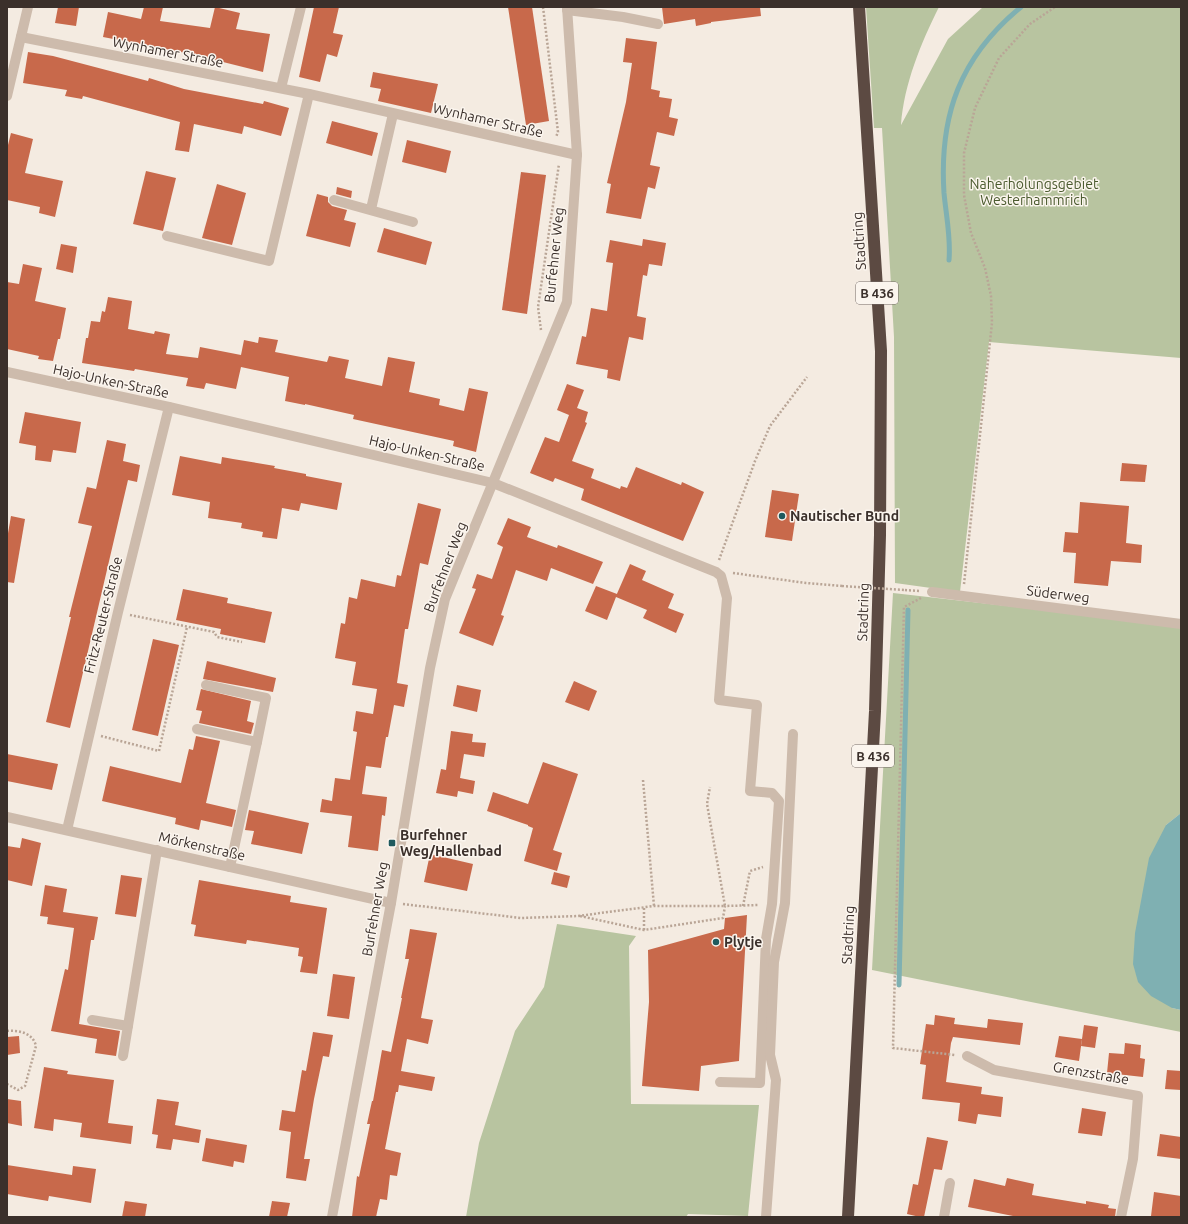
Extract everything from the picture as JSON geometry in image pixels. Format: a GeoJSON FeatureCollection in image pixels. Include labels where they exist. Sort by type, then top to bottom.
{"type":"FeatureCollection","features":[{"type":"Feature","properties":{"kind":"highway","name":"Stadtring"},"geometry":{"type":"LineString","coordinates":[[848,1217],[875,711],[880,527],[881,351],[859,7]]}},
{"type":"Feature","properties":{"kind":"street"},"geometry":{"type":"LineString","coordinates":[[7,96],[28,7]]}},
{"type":"Feature","properties":{"kind":"street"},"geometry":{"type":"LineString","coordinates":[[281,88],[301,7]]}},
{"type":"Feature","properties":{"kind":"street"},"geometry":{"type":"LineString","coordinates":[[567,8],[658,24]]}},
{"type":"Feature","properties":{"kind":"street","name":"Burfehner Weg"},"geometry":{"type":"LineString","coordinates":[[332,1217],[391,903],[430,668],[445,599],[567,302],[577,155],[567,8]]}},
{"type":"Feature","properties":{"kind":"street","name":"Wynhamer Straße"},"geometry":{"type":"LineString","coordinates":[[21,37],[310,94],[577,155]]}},
{"type":"Feature","properties":{"kind":"street"},"geometry":{"type":"LineString","coordinates":[[167,236],[269,261],[310,94]]}},
{"type":"Feature","properties":{"kind":"street"},"geometry":{"type":"LineString","coordinates":[[371,209],[393,114]]}},
{"type":"Feature","properties":{"kind":"street"},"geometry":{"type":"LineString","coordinates":[[334,200],[371,209],[413,222]]}},
{"type":"Feature","properties":{"kind":"street","name":"Hajo-Unken-Straße"},"geometry":{"type":"LineString","coordinates":[[7,372],[169,407],[493,483],[719,574]]}},
{"type":"Feature","properties":{"kind":"street","name":"Fritz-Reuter-Straße"},"geometry":{"type":"LineString","coordinates":[[68,830],[89,733],[169,407]]}},
{"type":"Feature","properties":{"kind":"street"},"geometry":{"type":"LineString","coordinates":[[719,574],[727,598],[718,700],[757,705],[750,791],[791,795]]}},
{"type":"Feature","properties":{"kind":"street","name":"Süderweg"},"geometry":{"type":"LineString","coordinates":[[932,592],[1181,624]]}},
{"type":"Feature","properties":{"kind":"street"},"geometry":{"type":"LineString","coordinates":[[206,684],[266,698],[230,867]]}},
{"type":"Feature","properties":{"kind":"street"},"geometry":{"type":"LineString","coordinates":[[197,729],[257,742]]}},
{"type":"Feature","properties":{"kind":"street"},"geometry":{"type":"LineString","coordinates":[[766,1217],[776,1080],[770,1055],[774,962],[785,903],[793,734]]}},
{"type":"Feature","properties":{"kind":"street"},"geometry":{"type":"LineString","coordinates":[[720,1082],[760,1083],[766,940],[772,904],[779,801],[772,793]]}},
{"type":"Feature","properties":{"kind":"street","name":"Mörkenstraße"},"geometry":{"type":"LineString","coordinates":[[7,817],[391,903]]}},
{"type":"Feature","properties":{"kind":"street"},"geometry":{"type":"LineString","coordinates":[[123,1056],[157,850]]}},
{"type":"Feature","properties":{"kind":"street"},"geometry":{"type":"LineString","coordinates":[[92,1020],[128,1026]]}},
{"type":"Feature","properties":{"kind":"street","name":"Grenzstraße"},"geometry":{"type":"LineString","coordinates":[[967,1056],[994,1070],[1138,1096],[1133,1159],[1121,1217]]}},
{"type":"Feature","properties":{"kind":"street"},"geometry":{"type":"LineString","coordinates":[[944,1217],[950,1183]]}},
{"type":"Feature","properties":{"kind":"path"},"geometry":{"type":"LineString","coordinates":[[542,334],[538,307],[559,163],[550,149],[558,132],[543,7]]}},
{"type":"Feature","properties":{"kind":"path"},"geometry":{"type":"LineString","coordinates":[[962,596],[992,323],[991,296],[985,268],[971,233],[964,195],[964,153],[975,108],[999,58],[1030,24],[1055,7]]}},
{"type":"Feature","properties":{"kind":"path"},"geometry":{"type":"LineString","coordinates":[[807,376],[770,426],[720,555],[719,574],[734,573],[806,583],[905,590]]}},
{"type":"Feature","properties":{"kind":"path"},"geometry":{"type":"LineString","coordinates":[[932,592],[904,607],[892,1048],[967,1056]]}},
{"type":"Feature","properties":{"kind":"path"},"geometry":{"type":"LineString","coordinates":[[118,612],[214,632],[217,637],[242,642]]}},
{"type":"Feature","properties":{"kind":"path"},"geometry":{"type":"LineString","coordinates":[[89,733],[160,751],[187,627]]}},
{"type":"Feature","properties":{"kind":"path"},"geometry":{"type":"LineString","coordinates":[[643,780],[654,906]]}},
{"type":"Feature","properties":{"kind":"path"},"geometry":{"type":"LineString","coordinates":[[578,916],[644,930],[723,918],[726,906],[707,804],[710,787]]}},
{"type":"Feature","properties":{"kind":"path"},"geometry":{"type":"LineString","coordinates":[[743,906],[750,871],[775,863]]}},
{"type":"Feature","properties":{"kind":"path"},"geometry":{"type":"LineString","coordinates":[[391,903],[521,918],[578,916],[654,906],[757,905]]}},
{"type":"Feature","properties":{"kind":"path"},"geometry":{"type":"LineString","coordinates":[[644,907],[644,930]]}},
{"type":"Feature","properties":{"kind":"path"},"geometry":{"type":"LineString","coordinates":[[7,1031],[13,1030],[26,1034],[32,1038],[36,1046],[25,1086],[18,1090],[7,1084]]}},
{"type":"Feature","properties":{"kind":"green space","name":"Naherholungsgebiet Westerhammrich"},"geometry":{"type":"Polygon","coordinates":[[[866,7],[939,7],[914,64],[906,94],[901,125],[948,39],[983,7],[1181,7],[1181,358],[989,342],[960,592],[895,583],[894,337],[882,128],[874,128],[866,7]]]}},
{"type":"Feature","properties":{"kind":"green space"},"geometry":{"type":"Polygon","coordinates":[[[893,593],[1181,626],[1181,813],[1166,825],[1172,1008],[1181,1010],[1181,1032],[872,970],[893,593]]]}},
{"type":"Feature","properties":{"kind":"green space"},"geometry":{"type":"Polygon","coordinates":[[[557,924],[636,936],[629,946],[631,1104],[759,1105],[748,1216],[688,1214],[686,1217],[466,1217],[479,1143],[515,1031],[544,987],[557,924]]]}},
{"type":"Feature","properties":{"kind":"water"},"geometry":{"type":"Polygon","coordinates":[[[1181,813],[1181,1010],[1172,1008],[1151,996],[1138,982],[1133,964],[1135,933],[1149,858],[1166,825],[1181,813]]]}},
{"type":"Feature","properties":{"kind":"building"},"geometry":{"type":"Polygon","coordinates":[[[58,7],[79,7],[76,26],[55,23],[58,7]]]}},
{"type":"Feature","properties":{"kind":"building"},"geometry":{"type":"Polygon","coordinates":[[[144,7],[163,7],[160,21],[210,28],[215,7],[240,13],[236,29],[270,34],[263,72],[191,54],[103,37],[108,12],[141,19],[144,7]]]}},
{"type":"Feature","properties":{"kind":"building"},"geometry":{"type":"Polygon","coordinates":[[[314,7],[339,7],[333,33],[343,35],[337,57],[327,54],[320,82],[299,77],[314,7]]]}},
{"type":"Feature","properties":{"kind":"building"},"geometry":{"type":"Polygon","coordinates":[[[508,7],[532,7],[549,121],[526,125],[508,7]]]}},
{"type":"Feature","properties":{"kind":"building"},"geometry":{"type":"Polygon","coordinates":[[[662,7],[760,7],[761,16],[711,22],[696,26],[695,19],[664,24],[662,7]]]}},
{"type":"Feature","properties":{"kind":"building"},"geometry":{"type":"Polygon","coordinates":[[[626,38],[657,42],[651,89],[660,91],[659,97],[672,99],[669,117],[678,119],[674,136],[657,132],[650,165],[660,167],[655,189],[648,187],[641,219],[606,213],[611,184],[607,183],[626,102],[632,63],[623,62],[626,38]]]}},
{"type":"Feature","properties":{"kind":"building"},"geometry":{"type":"Polygon","coordinates":[[[28,52],[53,56],[148,81],[149,78],[184,89],[263,104],[264,101],[289,108],[281,136],[244,126],[242,134],[194,124],[189,152],[175,150],[180,122],[83,96],[82,99],[65,96],[67,90],[23,83],[28,52]]]}},
{"type":"Feature","properties":{"kind":"building"},"geometry":{"type":"Polygon","coordinates":[[[373,72],[438,84],[431,113],[378,101],[381,89],[370,87],[373,72]]]}},
{"type":"Feature","properties":{"kind":"building"},"geometry":{"type":"Polygon","coordinates":[[[332,121],[378,133],[372,156],[326,143],[332,121]]]}},
{"type":"Feature","properties":{"kind":"building"},"geometry":{"type":"Polygon","coordinates":[[[11,133],[33,139],[25,173],[63,181],[55,217],[39,213],[40,207],[7,200],[7,149],[11,133]]]}},
{"type":"Feature","properties":{"kind":"building"},"geometry":{"type":"Polygon","coordinates":[[[407,140],[451,151],[446,173],[402,162],[407,140]]]}},
{"type":"Feature","properties":{"kind":"building"},"geometry":{"type":"Polygon","coordinates":[[[146,171],[176,178],[163,231],[133,224],[146,171]]]}},
{"type":"Feature","properties":{"kind":"building"},"geometry":{"type":"Polygon","coordinates":[[[521,172],[546,175],[527,314],[502,310],[521,172]]]}},
{"type":"Feature","properties":{"kind":"building"},"geometry":{"type":"Polygon","coordinates":[[[217,184],[246,193],[232,245],[202,238],[217,184]]]}},
{"type":"Feature","properties":{"kind":"building"},"geometry":{"type":"Polygon","coordinates":[[[337,187],[352,191],[351,198],[336,194],[337,187]]]}},
{"type":"Feature","properties":{"kind":"building"},"geometry":{"type":"Polygon","coordinates":[[[317,194],[328,197],[328,202],[332,206],[347,210],[344,220],[356,223],[350,247],[306,236],[317,194]]]}},
{"type":"Feature","properties":{"kind":"building"},"geometry":{"type":"Polygon","coordinates":[[[384,228],[432,242],[426,265],[377,252],[384,228]]]}},
{"type":"Feature","properties":{"kind":"building"},"geometry":{"type":"Polygon","coordinates":[[[643,239],[666,243],[662,266],[649,264],[647,276],[643,275],[637,316],[646,318],[643,340],[629,337],[620,381],[607,378],[608,370],[576,364],[582,336],[586,337],[591,308],[607,311],[613,263],[606,262],[610,240],[642,246],[643,239]]]}},
{"type":"Feature","properties":{"kind":"building"},"geometry":{"type":"Polygon","coordinates":[[[61,244],[77,247],[73,273],[56,269],[61,244]]]}},
{"type":"Feature","properties":{"kind":"building"},"geometry":{"type":"Polygon","coordinates":[[[23,264],[42,268],[35,301],[66,308],[60,339],[58,339],[53,361],[38,359],[39,356],[7,349],[7,282],[19,284],[23,264]]]}},
{"type":"Feature","properties":{"kind":"building"},"geometry":{"type":"Polygon","coordinates":[[[108,297],[132,301],[128,329],[154,334],[155,331],[170,334],[166,354],[198,358],[200,347],[241,355],[244,340],[258,343],[259,337],[278,340],[275,352],[327,362],[329,356],[349,360],[345,378],[382,386],[388,357],[415,362],[409,392],[440,399],[439,405],[464,411],[469,388],[488,392],[476,452],[453,446],[454,441],[353,419],[354,415],[285,401],[289,377],[241,367],[236,389],[206,383],[204,389],[186,386],[188,378],[135,369],[134,371],[82,363],[86,338],[88,338],[91,321],[100,322],[102,311],[105,312],[108,297]]]}},
{"type":"Feature","properties":{"kind":"building"},"geometry":{"type":"Polygon","coordinates":[[[567,384],[584,390],[577,408],[588,412],[585,422],[587,423],[572,461],[594,469],[591,478],[620,489],[621,486],[627,488],[636,467],[681,485],[682,482],[704,492],[683,541],[581,500],[584,489],[555,478],[553,482],[530,473],[545,437],[559,442],[569,415],[557,410],[567,384]]]}},
{"type":"Feature","properties":{"kind":"building"},"geometry":{"type":"Polygon","coordinates":[[[25,412],[81,422],[76,453],[53,450],[51,462],[35,460],[36,446],[19,443],[25,412]]]}},
{"type":"Feature","properties":{"kind":"building"},"geometry":{"type":"Polygon","coordinates":[[[107,440],[126,444],[123,461],[140,465],[137,482],[128,480],[70,728],[46,722],[71,617],[69,617],[92,526],[78,523],[87,487],[96,489],[107,440]]]}},
{"type":"Feature","properties":{"kind":"building"},"geometry":{"type":"Polygon","coordinates":[[[180,456],[221,464],[222,457],[275,466],[274,468],[342,483],[337,510],[301,503],[299,511],[282,508],[277,539],[262,537],[263,532],[241,528],[242,523],[208,518],[210,502],[172,495],[180,456]]]}},
{"type":"Feature","properties":{"kind":"building"},"geometry":{"type":"Polygon","coordinates":[[[1122,463],[1147,465],[1145,482],[1120,481],[1122,463]]]}},
{"type":"Feature","properties":{"kind":"building","name":"Nautischer Bund"},"geometry":{"type":"Polygon","coordinates":[[[772,490],[799,494],[792,541],[765,537],[772,490]]]}},
{"type":"Feature","properties":{"kind":"building"},"geometry":{"type":"Polygon","coordinates":[[[1080,502],[1129,506],[1126,543],[1142,545],[1141,563],[1111,561],[1108,586],[1074,583],[1076,553],[1063,552],[1065,532],[1078,533],[1080,502]]]}},
{"type":"Feature","properties":{"kind":"building"},"geometry":{"type":"Polygon","coordinates":[[[418,503],[441,509],[428,565],[420,563],[408,629],[405,629],[397,683],[408,685],[404,707],[394,705],[388,737],[386,737],[381,768],[366,766],[362,794],[387,797],[385,816],[382,815],[378,851],[348,847],[352,816],[320,812],[322,799],[332,801],[335,778],[350,780],[357,732],[353,731],[356,711],[373,714],[377,689],[352,685],[356,662],[335,658],[341,623],[345,624],[349,597],[357,599],[361,579],[395,587],[397,575],[401,576],[418,503]]]}},
{"type":"Feature","properties":{"kind":"building"},"geometry":{"type":"Polygon","coordinates":[[[11,516],[25,519],[14,583],[7,582],[7,539],[11,516]]]}},
{"type":"Feature","properties":{"kind":"building"},"geometry":{"type":"Polygon","coordinates":[[[508,518],[531,527],[527,537],[557,548],[558,545],[603,562],[593,584],[551,568],[547,581],[516,570],[501,615],[504,616],[493,646],[459,633],[476,589],[472,588],[477,574],[492,579],[503,547],[497,544],[508,518]]]}},
{"type":"Feature","properties":{"kind":"building"},"geometry":{"type":"Polygon","coordinates":[[[630,564],[646,571],[642,580],[674,594],[668,608],[684,614],[676,633],[643,618],[647,610],[616,597],[607,620],[585,611],[596,586],[617,594],[630,564]]]}},
{"type":"Feature","properties":{"kind":"building"},"geometry":{"type":"Polygon","coordinates":[[[183,589],[228,598],[227,603],[272,612],[265,643],[220,634],[221,629],[176,620],[183,589]]]}},
{"type":"Feature","properties":{"kind":"building"},"geometry":{"type":"Polygon","coordinates":[[[153,639],[179,645],[158,736],[132,730],[153,639]]]}},
{"type":"Feature","properties":{"kind":"building"},"geometry":{"type":"Polygon","coordinates":[[[207,661],[276,678],[273,692],[203,679],[207,661]]]}},
{"type":"Feature","properties":{"kind":"building"},"geometry":{"type":"Polygon","coordinates":[[[574,681],[597,691],[589,711],[565,702],[574,681]]]}},
{"type":"Feature","properties":{"kind":"building"},"geometry":{"type":"Polygon","coordinates":[[[457,685],[481,690],[477,712],[453,706],[457,685]]]}},
{"type":"Feature","properties":{"kind":"building"},"geometry":{"type":"Polygon","coordinates":[[[201,689],[251,701],[247,721],[254,723],[251,734],[199,723],[202,711],[196,710],[201,689]]]}},
{"type":"Feature","properties":{"kind":"building"},"geometry":{"type":"Polygon","coordinates":[[[451,731],[473,734],[472,742],[486,743],[484,757],[464,754],[460,778],[475,781],[473,794],[458,791],[457,797],[436,793],[441,769],[446,770],[451,731]]]}},
{"type":"Feature","properties":{"kind":"building"},"geometry":{"type":"Polygon","coordinates":[[[196,736],[220,741],[206,803],[236,810],[232,827],[201,820],[199,830],[175,824],[176,818],[102,801],[110,766],[181,783],[189,749],[193,750],[196,736]]]}},
{"type":"Feature","properties":{"kind":"building"},"geometry":{"type":"Polygon","coordinates":[[[7,754],[58,764],[52,790],[7,781],[7,754]]]}},
{"type":"Feature","properties":{"kind":"building"},"geometry":{"type":"Polygon","coordinates":[[[543,762],[578,774],[553,850],[562,853],[557,871],[524,861],[533,828],[487,811],[493,792],[528,804],[543,762]]]}},
{"type":"Feature","properties":{"kind":"building"},"geometry":{"type":"Polygon","coordinates":[[[249,810],[309,823],[302,854],[251,844],[254,831],[245,830],[249,810]]]}},
{"type":"Feature","properties":{"kind":"building"},"geometry":{"type":"Polygon","coordinates":[[[22,838],[41,843],[32,886],[7,880],[7,846],[20,848],[22,838]]]}},
{"type":"Feature","properties":{"kind":"building"},"geometry":{"type":"Polygon","coordinates":[[[430,854],[473,864],[467,891],[424,882],[430,854]]]}},
{"type":"Feature","properties":{"kind":"building"},"geometry":{"type":"Polygon","coordinates":[[[554,872],[570,876],[567,888],[551,884],[554,872]]]}},
{"type":"Feature","properties":{"kind":"building"},"geometry":{"type":"Polygon","coordinates":[[[121,875],[142,878],[136,917],[115,914],[121,875]]]}},
{"type":"Feature","properties":{"kind":"building"},"geometry":{"type":"Polygon","coordinates":[[[199,880],[291,896],[290,902],[327,908],[317,974],[300,972],[303,957],[298,956],[299,948],[247,940],[246,944],[194,936],[196,925],[191,924],[199,880]]]}},
{"type":"Feature","properties":{"kind":"building"},"geometry":{"type":"Polygon","coordinates":[[[45,885],[67,889],[63,912],[98,917],[94,940],[91,940],[79,1024],[120,1031],[116,1056],[95,1053],[97,1039],[51,1031],[65,969],[68,970],[74,928],[47,924],[48,917],[40,916],[45,885]]]}},
{"type":"Feature","properties":{"kind":"building"},"geometry":{"type":"Polygon","coordinates":[[[747,915],[739,1061],[701,1066],[699,1091],[642,1086],[649,1002],[648,950],[724,929],[725,918],[747,915]]]}},
{"type":"Feature","properties":{"kind":"building"},"geometry":{"type":"Polygon","coordinates":[[[410,929],[437,933],[421,1018],[433,1020],[428,1044],[407,1039],[401,1071],[435,1077],[432,1091],[399,1085],[398,1092],[396,1092],[385,1149],[401,1153],[397,1176],[390,1175],[387,1200],[380,1199],[376,1217],[352,1217],[357,1176],[359,1177],[370,1124],[367,1124],[373,1101],[382,1050],[391,1052],[402,998],[409,959],[405,959],[410,929]]]}},
{"type":"Feature","properties":{"kind":"building"},"geometry":{"type":"Polygon","coordinates":[[[333,974],[355,977],[349,1019],[327,1016],[333,974]]]}},
{"type":"Feature","properties":{"kind":"building"},"geometry":{"type":"Polygon","coordinates":[[[935,1015],[955,1018],[954,1024],[987,1028],[988,1019],[1023,1023],[1020,1045],[953,1037],[951,1043],[946,1082],[982,1087],[981,1094],[1003,1097],[1001,1117],[978,1114],[976,1124],[958,1121],[960,1103],[922,1099],[926,1065],[920,1064],[926,1024],[934,1025],[935,1015]]]}},
{"type":"Feature","properties":{"kind":"building"},"geometry":{"type":"Polygon","coordinates":[[[1084,1025],[1098,1027],[1095,1048],[1081,1046],[1084,1025]]]}},
{"type":"Feature","properties":{"kind":"building"},"geometry":{"type":"Polygon","coordinates":[[[313,1032],[333,1035],[329,1057],[323,1056],[314,1099],[304,1159],[310,1159],[306,1181],[286,1178],[291,1132],[279,1130],[282,1110],[295,1112],[302,1070],[306,1071],[313,1032]]]}},
{"type":"Feature","properties":{"kind":"building"},"geometry":{"type":"Polygon","coordinates":[[[19,1036],[20,1053],[7,1055],[7,1037],[19,1036]]]}},
{"type":"Feature","properties":{"kind":"building"},"geometry":{"type":"Polygon","coordinates":[[[1059,1036],[1082,1039],[1079,1061],[1055,1057],[1059,1036]]]}},
{"type":"Feature","properties":{"kind":"building"},"geometry":{"type":"Polygon","coordinates":[[[1125,1043],[1141,1045],[1140,1058],[1145,1059],[1143,1077],[1107,1073],[1109,1053],[1124,1054],[1125,1043]]]}},
{"type":"Feature","properties":{"kind":"building"},"geometry":{"type":"Polygon","coordinates":[[[44,1067],[68,1071],[67,1074],[114,1080],[108,1123],[133,1126],[131,1144],[80,1137],[82,1123],[54,1119],[53,1131],[34,1128],[44,1067]]]}},
{"type":"Feature","properties":{"kind":"building"},"geometry":{"type":"Polygon","coordinates":[[[1167,1070],[1181,1071],[1181,1090],[1165,1089],[1167,1070]]]}},
{"type":"Feature","properties":{"kind":"building"},"geometry":{"type":"Polygon","coordinates":[[[7,1099],[21,1101],[22,1126],[7,1123],[7,1099]]]}},
{"type":"Feature","properties":{"kind":"building"},"geometry":{"type":"Polygon","coordinates":[[[157,1099],[179,1102],[175,1125],[201,1130],[199,1143],[173,1139],[171,1150],[156,1148],[158,1135],[152,1134],[157,1099]]]}},
{"type":"Feature","properties":{"kind":"building"},"geometry":{"type":"Polygon","coordinates":[[[1082,1108],[1106,1112],[1102,1136],[1078,1133],[1082,1108]]]}},
{"type":"Feature","properties":{"kind":"building"},"geometry":{"type":"Polygon","coordinates":[[[1160,1134],[1181,1137],[1181,1159],[1157,1156],[1160,1134]]]}},
{"type":"Feature","properties":{"kind":"building"},"geometry":{"type":"Polygon","coordinates":[[[927,1137],[948,1141],[942,1170],[934,1169],[924,1217],[920,1217],[907,1214],[913,1184],[918,1185],[927,1137]]]}},
{"type":"Feature","properties":{"kind":"building"},"geometry":{"type":"Polygon","coordinates":[[[206,1138],[247,1145],[244,1163],[234,1161],[233,1167],[202,1161],[206,1138]]]}},
{"type":"Feature","properties":{"kind":"building"},"geometry":{"type":"Polygon","coordinates":[[[7,1165],[72,1175],[73,1166],[96,1169],[91,1203],[49,1196],[48,1201],[7,1194],[7,1165]]]}},
{"type":"Feature","properties":{"kind":"building"},"geometry":{"type":"Polygon","coordinates":[[[1007,1178],[1034,1184],[1032,1195],[1086,1204],[1086,1201],[1109,1205],[1108,1208],[1116,1209],[1115,1217],[1018,1217],[968,1207],[974,1179],[1005,1186],[1007,1178]]]}},
{"type":"Feature","properties":{"kind":"building"},"geometry":{"type":"Polygon","coordinates":[[[1154,1192],[1181,1196],[1181,1217],[1151,1216],[1154,1192]]]}},
{"type":"Feature","properties":{"kind":"building"},"geometry":{"type":"Polygon","coordinates":[[[125,1201],[147,1204],[145,1217],[122,1217],[125,1201]]]}},
{"type":"Feature","properties":{"kind":"building"},"geometry":{"type":"Polygon","coordinates":[[[272,1201],[290,1203],[287,1217],[269,1217],[272,1201]]]}},
{"type":"Feature","properties":{"kind":"waterway"},"geometry":{"type":"LineString","coordinates":[[949,260],[943,165],[945,138],[950,113],[958,90],[969,67],[983,46],[1000,26],[1021,7]]}},
{"type":"Feature","properties":{"kind":"waterway"},"geometry":{"type":"LineString","coordinates":[[899,985],[908,610]]}},
{"type":"Feature","properties":{"kind":"place","name":"Nautischer Bund"},"geometry":{"type":"Point","coordinates":[782,516]}},
{"type":"Feature","properties":{"kind":"place","name":"Burfehner Weg/Hallenbad"},"geometry":{"type":"Point","coordinates":[392,843]}},
{"type":"Feature","properties":{"kind":"place","name":"Plytje"},"geometry":{"type":"Point","coordinates":[716,942]}}]}
